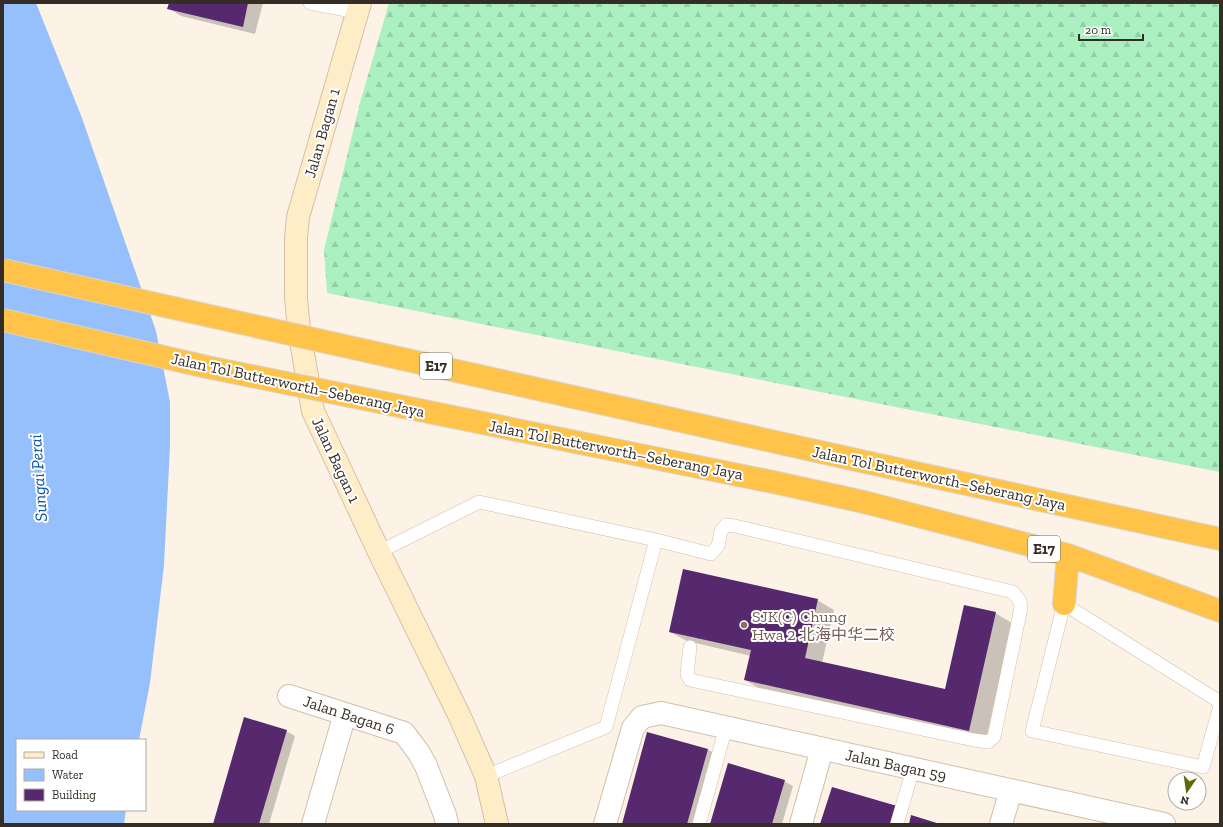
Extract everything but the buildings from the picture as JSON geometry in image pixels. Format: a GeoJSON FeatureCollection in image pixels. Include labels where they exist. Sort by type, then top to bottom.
{"type":"FeatureCollection","features":[{"type":"Feature","properties":{"kind":"highway","name":"Jalan Tol Butterworth–Seberang Jaya"},"geometry":{"type":"LineString","coordinates":[[3,270],[870,463],[1220,539]]}},
{"type":"Feature","properties":{"kind":"highway","name":"Jalan Tol Butterworth–Seberang Jaya"},"geometry":{"type":"LineString","coordinates":[[3,320],[207,367],[864,502],[1068,555],[1220,611]]}},
{"type":"Feature","properties":{"kind":"highway"},"geometry":{"type":"LineString","coordinates":[[1064,604],[1068,555]]}},
{"type":"Feature","properties":{"kind":"street","name":"Jalan Bagan 1"},"geometry":{"type":"LineString","coordinates":[[359,8],[298,218],[296,238],[296,298],[299,330],[313,411],[379,552],[460,717],[486,776],[497,824]]}},
{"type":"Feature","properties":{"kind":"street","name":"Jalan Bagan 6"},"geometry":{"type":"LineString","coordinates":[[289,696],[404,733],[419,753],[426,766],[446,815],[447,824]]}},
{"type":"Feature","properties":{"kind":"street","name":"Jalan Bagan 59"},"geometry":{"type":"LineString","coordinates":[[605,824],[633,728],[642,717],[661,713],[1012,790],[1098,817],[1164,824]]}},
{"type":"Feature","properties":{"kind":"street"},"geometry":{"type":"LineString","coordinates":[[313,824],[345,714]]}},
{"type":"Feature","properties":{"kind":"street"},"geometry":{"type":"LineString","coordinates":[[801,824],[822,749]]}},
{"type":"Feature","properties":{"kind":"street"},"geometry":{"type":"LineString","coordinates":[[1001,824],[1012,790]]}},
{"type":"Feature","properties":{"kind":"lane"},"geometry":{"type":"LineString","coordinates":[[310,3],[359,8]]}},
{"type":"Feature","properties":{"kind":"lane"},"geometry":{"type":"LineString","coordinates":[[379,552],[478,502],[656,540],[711,554],[718,546],[721,532],[726,525],[735,526],[1013,592],[1020,601],[1021,608],[994,737],[988,742],[690,680],[687,674],[690,647]]}},
{"type":"Feature","properties":{"kind":"lane"},"geometry":{"type":"LineString","coordinates":[[486,776],[606,727],[656,540]]}},
{"type":"Feature","properties":{"kind":"lane"},"geometry":{"type":"LineString","coordinates":[[1220,702],[1064,604],[1032,731],[1203,767],[1220,706]]}},
{"type":"Feature","properties":{"kind":"lane"},"geometry":{"type":"LineString","coordinates":[[699,824],[726,727]]}},
{"type":"Feature","properties":{"kind":"lane"},"geometry":{"type":"LineString","coordinates":[[897,824],[913,769]]}},
{"type":"Feature","properties":{"kind":"green space"},"geometry":{"type":"Polygon","coordinates":[[[389,3],[1220,3],[1220,472],[327,293],[324,250],[360,103],[389,3]]]}},
{"type":"Feature","properties":{"kind":"water","name":"Sungai Perai"},"geometry":{"type":"Polygon","coordinates":[[[3,3],[36,3],[82,118],[156,331],[170,402],[170,446],[164,565],[150,683],[139,739],[16,739],[16,811],[126,811],[124,824],[3,824],[3,3]]]}},
{"type":"Feature","properties":{"kind":"place","name":"SJK(C) Chung Hwa 2 北海中华二校"},"geometry":{"type":"Point","coordinates":[744,625]}}]}
